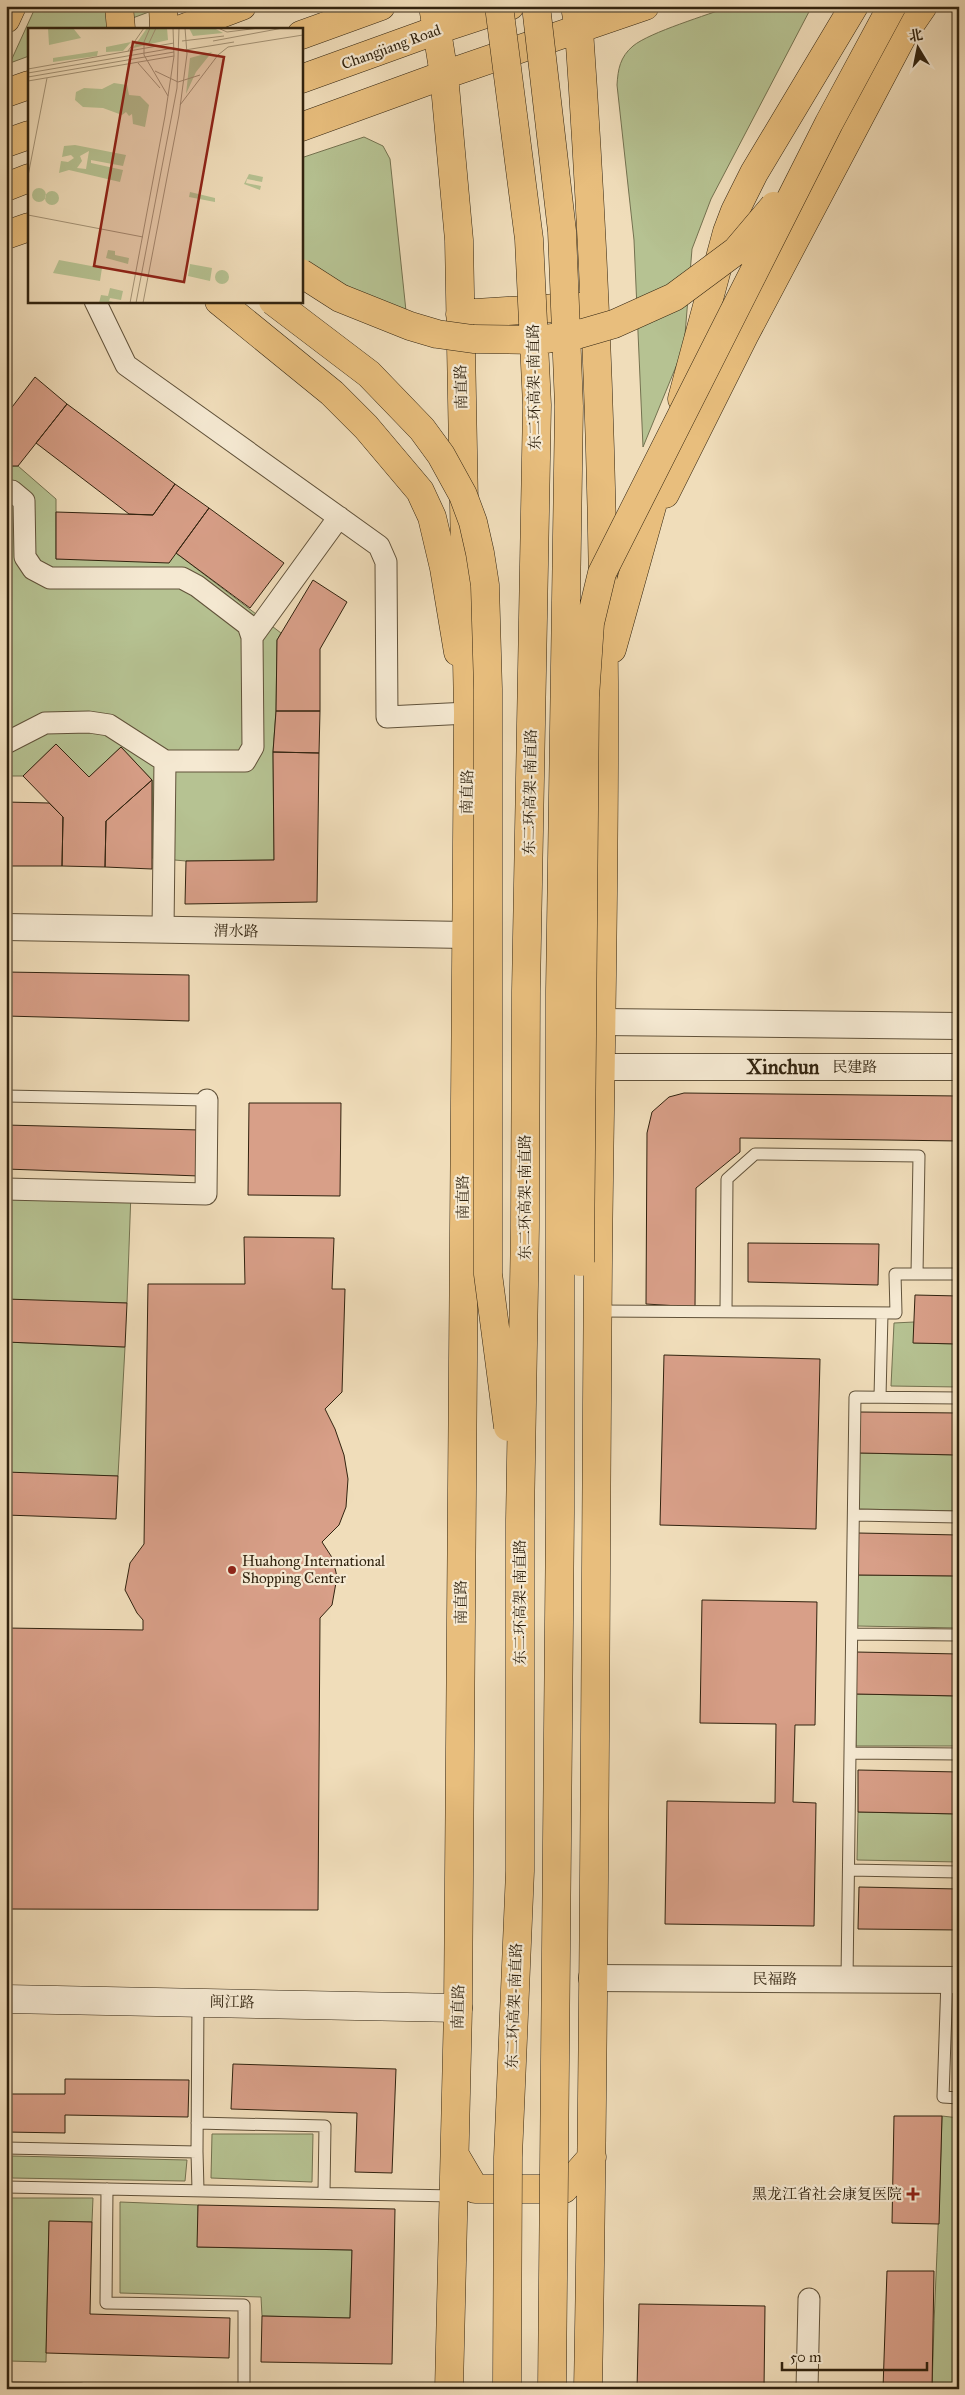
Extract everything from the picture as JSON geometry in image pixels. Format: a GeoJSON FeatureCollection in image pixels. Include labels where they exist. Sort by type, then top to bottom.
{"type":"FeatureCollection","features":[{"type":"Feature","properties":{"kind":"main road"},"geometry":{"type":"LineString","coordinates":[[6,19],[12,6]]}},
{"type":"Feature","properties":{"kind":"main road"},"geometry":{"type":"LineString","coordinates":[[120,6],[121,28]]}},
{"type":"Feature","properties":{"kind":"main road"},"geometry":{"type":"LineString","coordinates":[[163,6],[164,28]]}},
{"type":"Feature","properties":{"kind":"main road"},"geometry":{"type":"LineString","coordinates":[[184,28],[242,6]]}},
{"type":"Feature","properties":{"kind":"main road"},"geometry":{"type":"LineString","coordinates":[[302,36],[381,6]]}},
{"type":"Feature","properties":{"kind":"main road","name":"东二环高架-南直路"},"geometry":{"type":"LineString","coordinates":[[500,6],[529,239],[537,405],[526,991],[525,1227],[520,1520],[520,1871],[508,2157],[507,2389]]}},
{"type":"Feature","properties":{"kind":"main road","name":"Changjiang Road"},"geometry":{"type":"LineString","coordinates":[[302,80],[435,18],[510,6]]}},
{"type":"Feature","properties":{"kind":"main road"},"geometry":{"type":"LineString","coordinates":[[536,6],[548,94],[562,231],[569,406],[560,991],[560,1513],[552,2389]]}},
{"type":"Feature","properties":{"kind":"main road"},"geometry":{"type":"LineString","coordinates":[[302,127],[444,74],[577,18],[645,6]]}},
{"type":"Feature","properties":{"kind":"main road"},"geometry":{"type":"LineString","coordinates":[[604,677],[727,232],[735,211],[754,174],[854,6]]}},
{"type":"Feature","properties":{"kind":"main road"},"geometry":{"type":"LineString","coordinates":[[560,1513],[580,1261],[585,697],[590,623],[602,573],[829,122],[892,6]]}},
{"type":"Feature","properties":{"kind":"main road"},"geometry":{"type":"LineString","coordinates":[[644,535],[744,336],[898,44],[923,6]]}},
{"type":"Feature","properties":{"kind":"main road","name":"南直路"},"geometry":{"type":"LineString","coordinates":[[435,18],[444,74],[459,240],[468,713],[458,2016],[449,2389]]}},
{"type":"Feature","properties":{"kind":"main road"},"geometry":{"type":"LineString","coordinates":[[577,18],[592,223],[604,677],[592,2158],[588,2389]]}},
{"type":"Feature","properties":{"kind":"main road"},"geometry":{"type":"LineString","coordinates":[[6,93],[28,85]]}},
{"type":"Feature","properties":{"kind":"main road"},"geometry":{"type":"LineString","coordinates":[[302,275],[340,298],[410,326],[437,334],[473,339],[537,340],[576,335],[614,324],[674,297],[736,252],[777,203],[829,122]]}},
{"type":"Feature","properties":{"kind":"main road"},"geometry":{"type":"LineString","coordinates":[[6,143],[28,135]]}},
{"type":"Feature","properties":{"kind":"main road"},"geometry":{"type":"LineString","coordinates":[[6,186],[28,178]]}},
{"type":"Feature","properties":{"kind":"main road"},"geometry":{"type":"LineString","coordinates":[[6,235],[28,227]]}},
{"type":"Feature","properties":{"kind":"main road"},"geometry":{"type":"LineString","coordinates":[[220,302],[332,393],[366,427],[420,491],[432,517],[444,568],[468,713]]}},
{"type":"Feature","properties":{"kind":"main road"},"geometry":{"type":"LineString","coordinates":[[274,302],[369,374],[422,430],[441,456],[463,495],[473,522],[480,553],[485,585],[488,689],[488,1274],[520,1520]]}},
{"type":"Feature","properties":{"kind":"main road"},"geometry":{"type":"LineString","coordinates":[[460,314],[595,306]]}},
{"type":"Feature","properties":{"kind":"main road","name":"闽江路"},"geometry":{"type":"LineString","coordinates":[[6,1999],[198,2010],[458,2016]]}},
{"type":"Feature","properties":{"kind":"main road","name":"闽江路"},"geometry":{"type":"LineString","coordinates":[[6,2014],[198,2010]]}},
{"type":"Feature","properties":{"kind":"main road"},"geometry":{"type":"LineString","coordinates":[[455,2154],[475,2189],[564,2189],[592,2158]]}},
{"type":"Feature","properties":{"kind":"street"},"geometry":{"type":"LineString","coordinates":[[95,302],[126,365],[378,546],[386,562],[387,717],[468,713]]}},
{"type":"Feature","properties":{"kind":"street"},"geometry":{"type":"LineString","coordinates":[[6,491],[12,491],[24,501],[25,557],[33,569],[50,578],[182,578],[197,586],[248,625],[252,637],[253,747],[245,761],[165,762],[109,725],[89,722],[45,723],[6,743]]}},
{"type":"Feature","properties":{"kind":"street"},"geometry":{"type":"LineString","coordinates":[[252,637],[340,517]]}},
{"type":"Feature","properties":{"kind":"street"},"geometry":{"type":"LineString","coordinates":[[163,930],[165,762]]}},
{"type":"Feature","properties":{"kind":"street","name":"渭水路"},"geometry":{"type":"LineString","coordinates":[[6,928],[465,935]]}},
{"type":"Feature","properties":{"kind":"street"},"geometry":{"type":"LineString","coordinates":[[602,1022],[959,1026]]}},
{"type":"Feature","properties":{"kind":"street","name":"民建路"},"geometry":{"type":"LineString","coordinates":[[602,1067],[959,1067]]}},
{"type":"Feature","properties":{"kind":"street"},"geometry":{"type":"LineString","coordinates":[[6,1189],[206,1194],[207,1100]]}},
{"type":"Feature","properties":{"kind":"street","name":"民福路"},"geometry":{"type":"LineString","coordinates":[[592,1978],[953,1980]]}},
{"type":"Feature","properties":{"kind":"street"},"geometry":{"type":"LineString","coordinates":[[807,2389],[809,2299]]}},
{"type":"Feature","properties":{"kind":"lane"},"geometry":{"type":"LineString","coordinates":[[6,1096],[207,1100]]}},
{"type":"Feature","properties":{"kind":"lane"},"geometry":{"type":"LineString","coordinates":[[726,1311],[727,1179],[755,1154],[919,1156],[917,1274]]}},
{"type":"Feature","properties":{"kind":"lane"},"geometry":{"type":"LineString","coordinates":[[599,1312],[896,1313],[895,1274],[959,1274]]}},
{"type":"Feature","properties":{"kind":"lane"},"geometry":{"type":"LineString","coordinates":[[880,1397],[882,1313]]}},
{"type":"Feature","properties":{"kind":"lane"},"geometry":{"type":"LineString","coordinates":[[848,1979],[856,1397],[959,1398]]}},
{"type":"Feature","properties":{"kind":"lane"},"geometry":{"type":"LineString","coordinates":[[854,1515],[959,1517]]}},
{"type":"Feature","properties":{"kind":"lane"},"geometry":{"type":"LineString","coordinates":[[852,1634],[959,1635]]}},
{"type":"Feature","properties":{"kind":"lane"},"geometry":{"type":"LineString","coordinates":[[850,1753],[959,1754]]}},
{"type":"Feature","properties":{"kind":"lane"},"geometry":{"type":"LineString","coordinates":[[849,1870],[959,1872]]}},
{"type":"Feature","properties":{"kind":"lane"},"geometry":{"type":"LineString","coordinates":[[953,1980],[943,2097],[959,2098]]}},
{"type":"Feature","properties":{"kind":"lane"},"geometry":{"type":"LineString","coordinates":[[198,2010],[198,2190]]}},
{"type":"Feature","properties":{"kind":"lane"},"geometry":{"type":"LineString","coordinates":[[197,2123],[324,2126],[324,2192]]}},
{"type":"Feature","properties":{"kind":"lane"},"geometry":{"type":"LineString","coordinates":[[6,2148],[197,2152]]}},
{"type":"Feature","properties":{"kind":"lane"},"geometry":{"type":"LineString","coordinates":[[6,2187],[455,2196]]}},
{"type":"Feature","properties":{"kind":"lane"},"geometry":{"type":"LineString","coordinates":[[107,2189],[106,2303],[244,2305],[244,2389]]}},
{"type":"Feature","properties":{"kind":"lane"},"geometry":{"type":"LineString","coordinates":[[6,2388],[81,2389]]}},
{"type":"Feature","properties":{"kind":"green space"},"geometry":{"type":"Polygon","coordinates":[[[36,6],[165,6],[106,28],[28,28],[28,56],[10,63],[36,6]]]}},
{"type":"Feature","properties":{"kind":"green space"},"geometry":{"type":"Polygon","coordinates":[[[731,6],[812,6],[711,199],[692,249],[684,347],[643,447],[634,240],[617,85],[619,69],[625,54],[641,41],[652,35],[731,6]]]}},
{"type":"Feature","properties":{"kind":"green space"},"geometry":{"type":"Polygon","coordinates":[[[364,137],[383,146],[390,159],[406,311],[352,288],[302,259],[302,158],[364,137]]]}},
{"type":"Feature","properties":{"kind":"green space"},"geometry":{"type":"Polygon","coordinates":[[[6,466],[18,466],[56,499],[56,559],[176,553],[281,633],[277,640],[276,711],[273,752],[274,860],[186,861],[152,858],[152,780],[121,747],[89,777],[56,744],[23,776],[6,776],[6,466]]]}},
{"type":"Feature","properties":{"kind":"green space"},"geometry":{"type":"Polygon","coordinates":[[[6,1189],[131,1192],[127,1303],[6,1300],[6,1189]]]}},
{"type":"Feature","properties":{"kind":"green space"},"geometry":{"type":"Polygon","coordinates":[[[914,1322],[914,1343],[959,1344],[959,1387],[891,1386],[894,1323],[914,1322]]]}},
{"type":"Feature","properties":{"kind":"green space"},"geometry":{"type":"Polygon","coordinates":[[[6,1342],[125,1347],[118,1476],[6,1473],[6,1342]]]}},
{"type":"Feature","properties":{"kind":"green space"},"geometry":{"type":"Polygon","coordinates":[[[859,1453],[959,1455],[959,1511],[858,1509],[859,1453]]]}},
{"type":"Feature","properties":{"kind":"green space"},"geometry":{"type":"Polygon","coordinates":[[[857,1575],[959,1576],[959,1628],[857,1626],[857,1575]]]}},
{"type":"Feature","properties":{"kind":"green space"},"geometry":{"type":"Polygon","coordinates":[[[855,1694],[959,1696],[959,1746],[856,1746],[855,1694]]]}},
{"type":"Feature","properties":{"kind":"green space"},"geometry":{"type":"Polygon","coordinates":[[[858,1812],[959,1814],[959,1862],[857,1860],[858,1812]]]}},
{"type":"Feature","properties":{"kind":"green space"},"geometry":{"type":"Polygon","coordinates":[[[942,2116],[959,2118],[959,2389],[932,2389],[942,2116]]]}},
{"type":"Feature","properties":{"kind":"green space"},"geometry":{"type":"Polygon","coordinates":[[[212,2134],[313,2134],[312,2182],[211,2178],[212,2134]]]}},
{"type":"Feature","properties":{"kind":"green space"},"geometry":{"type":"Polygon","coordinates":[[[12,2156],[187,2160],[185,2181],[12,2178],[12,2156]]]}},
{"type":"Feature","properties":{"kind":"green space"},"geometry":{"type":"Polygon","coordinates":[[[10,2198],[93,2198],[92,2222],[49,2222],[46,2362],[9,2361],[10,2198]]]}},
{"type":"Feature","properties":{"kind":"green space"},"geometry":{"type":"Polygon","coordinates":[[[120,2202],[198,2205],[198,2247],[352,2250],[350,2318],[262,2316],[261,2297],[120,2293],[120,2202]]]}},
{"type":"Feature","properties":{"kind":"building"},"geometry":{"type":"Polygon","coordinates":[[[35,377],[67,404],[18,466],[6,466],[6,415],[35,377]]]}},
{"type":"Feature","properties":{"kind":"building"},"geometry":{"type":"Polygon","coordinates":[[[67,404],[175,484],[153,515],[129,514],[36,443],[67,404]]]}},
{"type":"Feature","properties":{"kind":"building"},"geometry":{"type":"Polygon","coordinates":[[[175,484],[209,508],[169,563],[56,559],[56,512],[153,515],[175,484]]]}},
{"type":"Feature","properties":{"kind":"building"},"geometry":{"type":"Polygon","coordinates":[[[209,508],[284,563],[250,608],[176,553],[209,508]]]}},
{"type":"Feature","properties":{"kind":"building"},"geometry":{"type":"Polygon","coordinates":[[[313,580],[347,602],[320,649],[320,711],[276,711],[277,640],[313,580]]]}},
{"type":"Feature","properties":{"kind":"building"},"geometry":{"type":"Polygon","coordinates":[[[276,711],[320,711],[319,753],[273,752],[276,711]]]}},
{"type":"Feature","properties":{"kind":"building"},"geometry":{"type":"Polygon","coordinates":[[[56,744],[89,777],[121,747],[152,780],[106,821],[105,867],[62,866],[63,817],[23,776],[56,744]]]}},
{"type":"Feature","properties":{"kind":"building"},"geometry":{"type":"Polygon","coordinates":[[[273,752],[319,753],[317,902],[185,904],[186,861],[274,860],[273,752]]]}},
{"type":"Feature","properties":{"kind":"building"},"geometry":{"type":"Polygon","coordinates":[[[152,780],[152,869],[105,867],[106,821],[152,780]]]}},
{"type":"Feature","properties":{"kind":"building"},"geometry":{"type":"Polygon","coordinates":[[[6,802],[49,803],[63,817],[62,866],[6,866],[6,802]]]}},
{"type":"Feature","properties":{"kind":"building"},"geometry":{"type":"Polygon","coordinates":[[[6,972],[189,975],[189,1021],[6,1016],[6,972]]]}},
{"type":"Feature","properties":{"kind":"building"},"geometry":{"type":"Polygon","coordinates":[[[684,1093],[959,1096],[959,1141],[740,1138],[740,1152],[696,1188],[695,1307],[646,1304],[647,1133],[652,1112],[669,1097],[684,1093]]]}},
{"type":"Feature","properties":{"kind":"building"},"geometry":{"type":"Polygon","coordinates":[[[249,1103],[341,1103],[340,1196],[248,1195],[249,1103]]]}},
{"type":"Feature","properties":{"kind":"building"},"geometry":{"type":"Polygon","coordinates":[[[6,1125],[200,1130],[199,1176],[6,1169],[6,1125]]]}},
{"type":"Feature","properties":{"kind":"building","name":"Huahong International Shopping Center"},"geometry":{"type":"Polygon","coordinates":[[[244,1237],[334,1238],[332,1289],[345,1289],[342,1392],[325,1409],[335,1429],[344,1455],[348,1479],[346,1507],[339,1525],[322,1542],[333,1559],[337,1577],[332,1605],[320,1618],[318,1910],[6,1909],[6,1628],[143,1630],[143,1620],[137,1613],[125,1590],[130,1563],[144,1544],[148,1284],[245,1284],[244,1237]]]}},
{"type":"Feature","properties":{"kind":"building"},"geometry":{"type":"Polygon","coordinates":[[[748,1243],[879,1244],[878,1285],[748,1282],[748,1243]]]}},
{"type":"Feature","properties":{"kind":"building"},"geometry":{"type":"Polygon","coordinates":[[[915,1295],[959,1296],[959,1344],[913,1343],[915,1295]]]}},
{"type":"Feature","properties":{"kind":"building"},"geometry":{"type":"Polygon","coordinates":[[[6,1299],[127,1303],[125,1347],[6,1342],[6,1299]]]}},
{"type":"Feature","properties":{"kind":"building"},"geometry":{"type":"Polygon","coordinates":[[[664,1355],[820,1359],[816,1529],[660,1525],[664,1355]]]}},
{"type":"Feature","properties":{"kind":"building"},"geometry":{"type":"Polygon","coordinates":[[[860,1412],[959,1413],[959,1455],[859,1453],[860,1412]]]}},
{"type":"Feature","properties":{"kind":"building"},"geometry":{"type":"Polygon","coordinates":[[[6,1472],[118,1476],[116,1519],[6,1515],[6,1472]]]}},
{"type":"Feature","properties":{"kind":"building"},"geometry":{"type":"Polygon","coordinates":[[[858,1533],[959,1535],[959,1576],[857,1575],[858,1533]]]}},
{"type":"Feature","properties":{"kind":"building"},"geometry":{"type":"Polygon","coordinates":[[[702,1600],[817,1602],[815,1725],[795,1725],[793,1802],[816,1803],[814,1926],[665,1924],[667,1801],[775,1803],[776,1724],[700,1723],[702,1600]]]}},
{"type":"Feature","properties":{"kind":"building"},"geometry":{"type":"Polygon","coordinates":[[[856,1652],[959,1654],[959,1696],[855,1694],[856,1652]]]}},
{"type":"Feature","properties":{"kind":"building"},"geometry":{"type":"Polygon","coordinates":[[[858,1770],[959,1772],[959,1814],[858,1812],[858,1770]]]}},
{"type":"Feature","properties":{"kind":"building"},"geometry":{"type":"Polygon","coordinates":[[[859,1887],[959,1889],[959,1930],[858,1929],[859,1887]]]}},
{"type":"Feature","properties":{"kind":"building"},"geometry":{"type":"Polygon","coordinates":[[[233,2064],[396,2069],[392,2173],[355,2172],[357,2113],[231,2109],[233,2064]]]}},
{"type":"Feature","properties":{"kind":"building"},"geometry":{"type":"Polygon","coordinates":[[[65,2079],[189,2080],[188,2117],[65,2115],[65,2133],[6,2132],[6,2094],[65,2094],[65,2079]]]}},
{"type":"Feature","properties":{"kind":"building"},"geometry":{"type":"Polygon","coordinates":[[[894,2116],[942,2116],[939,2224],[892,2223],[894,2116]]]}},
{"type":"Feature","properties":{"kind":"building"},"geometry":{"type":"Polygon","coordinates":[[[198,2205],[395,2209],[392,2364],[261,2362],[262,2316],[350,2318],[352,2250],[197,2247],[198,2205]]]}},
{"type":"Feature","properties":{"kind":"building"},"geometry":{"type":"Polygon","coordinates":[[[49,2221],[92,2222],[90,2314],[230,2318],[229,2358],[46,2353],[49,2221]]]}},
{"type":"Feature","properties":{"kind":"building"},"geometry":{"type":"Polygon","coordinates":[[[887,2271],[934,2271],[932,2389],[883,2389],[887,2271]]]}},
{"type":"Feature","properties":{"kind":"building"},"geometry":{"type":"Polygon","coordinates":[[[639,2304],[765,2306],[764,2389],[637,2389],[639,2304]]]}},
{"type":"Feature","properties":{"kind":"place","name":"Huahong International Shopping Center"},"geometry":{"type":"Point","coordinates":[232,1570]}},
{"type":"Feature","properties":{"kind":"place","name":"黑龙江省社会康复医院"},"geometry":{"type":"Point","coordinates":[913,2194]}},
{"type":"Feature","properties":{"kind":"district","name":"Xinchun"},"geometry":{"type":"Point","coordinates":[783,1067]}}]}
